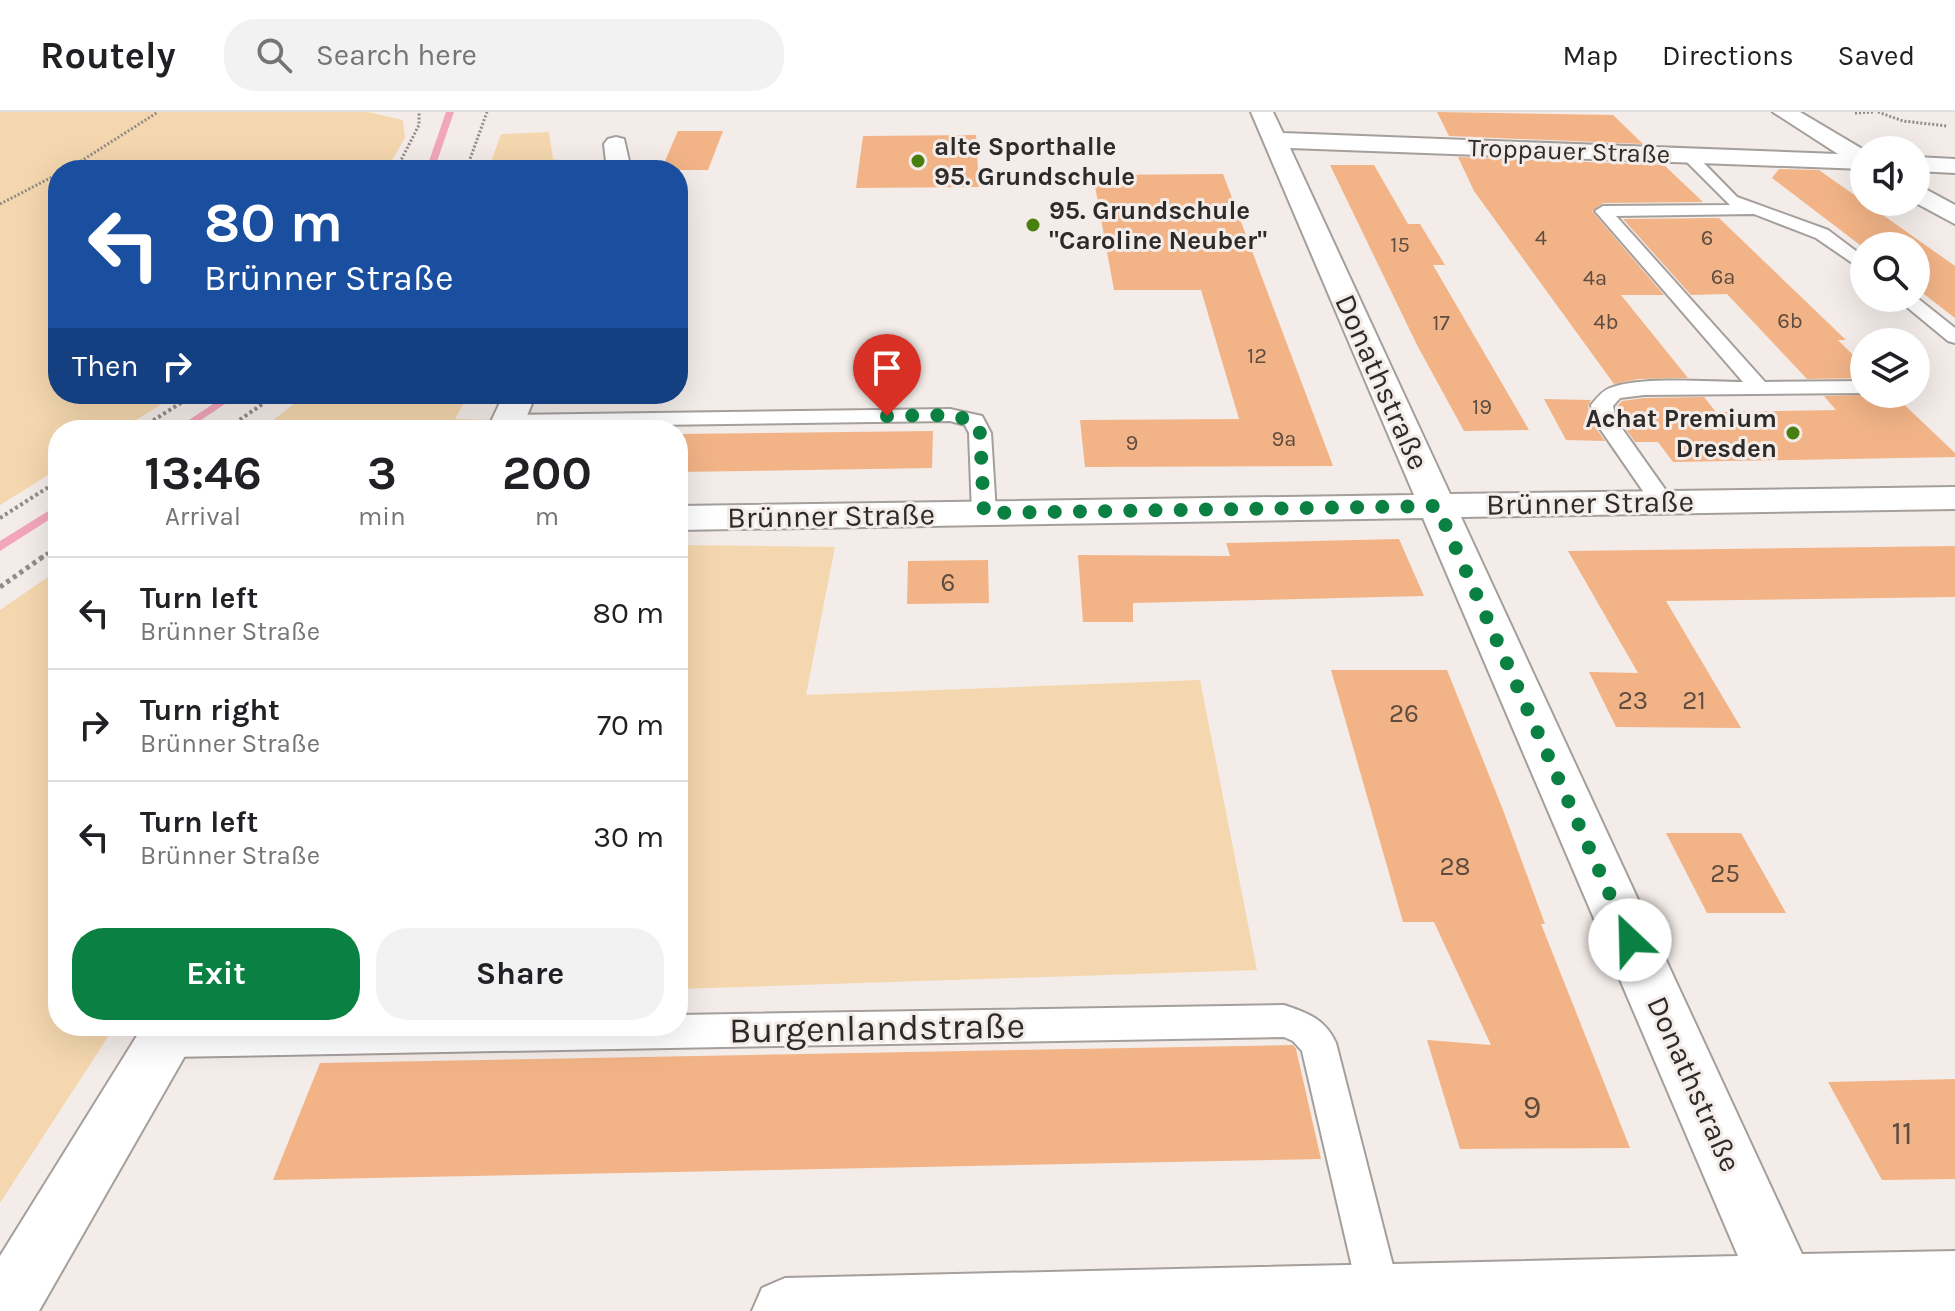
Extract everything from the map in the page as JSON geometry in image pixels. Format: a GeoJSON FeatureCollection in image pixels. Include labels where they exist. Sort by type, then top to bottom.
{"type":"FeatureCollection","features":[{"type":"Feature","properties":{"kind":"street"},"geometry":{"type":"LineString","coordinates":[[1784,112],[1850,152]]}},
{"type":"Feature","properties":{"kind":"street","name":"Troppauer Straße"},"geometry":{"type":"LineString","coordinates":[[1268,126],[1688,155],[1850,161]]}},
{"type":"Feature","properties":{"kind":"street","name":"Donathstraße"},"geometry":{"type":"LineString","coordinates":[[1268,126],[1789,1299]]}},
{"type":"Feature","properties":{"kind":"street"},"geometry":{"type":"LineString","coordinates":[[616,144],[618,160]]}},
{"type":"Feature","properties":{"kind":"street"},"geometry":{"type":"LineString","coordinates":[[1930,165],[1955,166]]}},
{"type":"Feature","properties":{"kind":"street"},"geometry":{"type":"LineString","coordinates":[[1930,201],[1955,216]]}},
{"type":"Feature","properties":{"kind":"street","name":"Brünner Straße"},"geometry":{"type":"LineString","coordinates":[[688,518],[1955,498]]}},
{"type":"Feature","properties":{"kind":"street"},"geometry":{"type":"LineString","coordinates":[[3,1311],[169,1036]]}},
{"type":"Feature","properties":{"kind":"street"},"geometry":{"type":"LineString","coordinates":[[785,1311],[1380,1297],[1789,1299],[1955,1283]]}},
{"type":"Feature","properties":{"kind":"lane"},"geometry":{"type":"LineString","coordinates":[[1688,155],[1731,200],[1822,234],[1850,255]]}},
{"type":"Feature","properties":{"kind":"lane"},"geometry":{"type":"LineString","coordinates":[[1752,210],[1603,211],[1759,388]]}},
{"type":"Feature","properties":{"kind":"lane"},"geometry":{"type":"LineString","coordinates":[[1923,312],[1955,337]]}},
{"type":"Feature","properties":{"kind":"lane"},"geometry":{"type":"LineString","coordinates":[[1662,502],[1605,420],[1602,405],[1614,393],[1644,389],[1850,387]]}},
{"type":"Feature","properties":{"kind":"lane"},"geometry":{"type":"LineString","coordinates":[[511,415],[950,415],[974,421],[980,433],[984,513]]}},
{"type":"Feature","properties":{"kind":"lane","name":"Burgenlandstraße"},"geometry":{"type":"LineString","coordinates":[[688,1027],[1284,1021],[1305,1029],[1318,1043],[1380,1297]]}},
{"type":"Feature","properties":{"kind":"path"},"geometry":{"type":"LineString","coordinates":[[85,160],[158,112]]}},
{"type":"Feature","properties":{"kind":"path"},"geometry":{"type":"LineString","coordinates":[[401,160],[419,125],[419,112]]}},
{"type":"Feature","properties":{"kind":"path"},"geometry":{"type":"LineString","coordinates":[[470,160],[487,112]]}},
{"type":"Feature","properties":{"kind":"path"},"geometry":{"type":"LineString","coordinates":[[1878,112],[1893,120],[1914,125],[1947,126]]}},
{"type":"Feature","properties":{"kind":"path"},"geometry":{"type":"LineString","coordinates":[[0,204],[48,179]]}},
{"type":"Feature","properties":{"kind":"path"},"geometry":{"type":"LineString","coordinates":[[154,420],[179,404]]}},
{"type":"Feature","properties":{"kind":"path"},"geometry":{"type":"LineString","coordinates":[[239,420],[263,404]]}},
{"type":"Feature","properties":{"kind":"path"},"geometry":{"type":"LineString","coordinates":[[0,518],[48,487]]}},
{"type":"Feature","properties":{"kind":"path"},"geometry":{"type":"LineString","coordinates":[[0,587],[48,553]]}},
{"type":"Feature","properties":{"kind":"shaded area"},"geometry":{"type":"Polygon","coordinates":[[[0,112],[368,112],[403,120],[405,138],[392,160],[48,160],[48,404],[162,404],[136,420],[48,420],[48,475],[0,505],[0,112]]]}},
{"type":"Feature","properties":{"kind":"shaded area"},"geometry":{"type":"Polygon","coordinates":[[[549,132],[553,159],[559,160],[492,160],[501,134],[549,132]]]}},
{"type":"Feature","properties":{"kind":"shaded area"},"geometry":{"type":"Polygon","coordinates":[[[294,404],[463,404],[455,419],[493,420],[274,420],[294,404]]]}},
{"type":"Feature","properties":{"kind":"shaded area"},"geometry":{"type":"Polygon","coordinates":[[[688,545],[835,547],[806,695],[1200,680],[1257,970],[688,989],[688,545]]]}},
{"type":"Feature","properties":{"kind":"shaded area"},"geometry":{"type":"Polygon","coordinates":[[[48,577],[48,1036],[109,1036],[0,1203],[0,610],[48,577]]]}},
{"type":"Feature","properties":{"kind":"building"},"geometry":{"type":"Polygon","coordinates":[[[1437,112],[1613,115],[1643,144],[1449,136],[1437,112]]]}},
{"type":"Feature","properties":{"kind":"building"},"geometry":{"type":"Polygon","coordinates":[[[678,131],[723,131],[708,170],[688,170],[688,160],[665,160],[678,131]]]}},
{"type":"Feature","properties":{"kind":"building","name":"alte Sporthalle 95. Grundschule"},"geometry":{"type":"Polygon","coordinates":[[[976,135],[979,187],[856,188],[863,136],[976,135]]]}},
{"type":"Feature","properties":{"kind":"building"},"geometry":{"type":"Polygon","coordinates":[[[1458,157],[1664,165],[1703,202],[1603,203],[1592,211],[1664,295],[1621,295],[1688,378],[1638,379],[1614,384],[1474,191],[1458,157]]]}},
{"type":"Feature","properties":{"kind":"building"},"geometry":{"type":"Polygon","coordinates":[[[1330,165],[1374,165],[1408,224],[1420,224],[1445,265],[1433,265],[1529,430],[1464,431],[1417,345],[1330,165]]]}},
{"type":"Feature","properties":{"kind":"building"},"geometry":{"type":"Polygon","coordinates":[[[1779,169],[1819,170],[1850,192],[1850,216],[1884,216],[1907,232],[1850,232],[1850,237],[1772,178],[1779,169]]]}},
{"type":"Feature","properties":{"kind":"building"},"geometry":{"type":"Polygon","coordinates":[[[1223,174],[1333,466],[1085,467],[1080,420],[1239,419],[1201,290],[1114,290],[1093,175],[1223,174]]]}},
{"type":"Feature","properties":{"kind":"building"},"geometry":{"type":"Polygon","coordinates":[[[1719,218],[1846,340],[1838,340],[1850,352],[1850,378],[1807,379],[1727,294],[1691,295],[1623,219],[1719,218]]]}},
{"type":"Feature","properties":{"kind":"building"},"geometry":{"type":"Polygon","coordinates":[[[1930,248],[1955,266],[1955,318],[1930,299],[1930,248]]]}},
{"type":"Feature","properties":{"kind":"building","name":"Achat Premium Dresden"},"geometry":{"type":"Polygon","coordinates":[[[1850,395],[1850,408],[1908,408],[1955,453],[1955,457],[1673,462],[1658,442],[1635,442],[1619,419],[1616,407],[1622,401],[1644,398],[1704,397],[1716,412],[1836,410],[1824,396],[1850,395]]]}},
{"type":"Feature","properties":{"kind":"building"},"geometry":{"type":"Polygon","coordinates":[[[1544,399],[1591,400],[1588,406],[1591,421],[1605,441],[1566,440],[1544,399]]]}},
{"type":"Feature","properties":{"kind":"building"},"geometry":{"type":"Polygon","coordinates":[[[933,431],[932,468],[688,472],[688,434],[933,431]]]}},
{"type":"Feature","properties":{"kind":"building"},"geometry":{"type":"Polygon","coordinates":[[[1399,539],[1424,596],[1133,603],[1133,622],[1083,622],[1078,555],[1230,556],[1226,543],[1399,539]]]}},
{"type":"Feature","properties":{"kind":"building"},"geometry":{"type":"Polygon","coordinates":[[[1955,546],[1955,597],[1666,601],[1741,728],[1616,727],[1589,672],[1638,673],[1568,551],[1955,546]]]}},
{"type":"Feature","properties":{"kind":"building"},"geometry":{"type":"Polygon","coordinates":[[[988,560],[989,603],[907,604],[908,561],[988,560]]]}},
{"type":"Feature","properties":{"kind":"building"},"geometry":{"type":"Polygon","coordinates":[[[1331,670],[1447,670],[1545,924],[1541,924],[1630,1148],[1460,1149],[1427,1040],[1491,1045],[1434,922],[1403,922],[1331,670]]]}},
{"type":"Feature","properties":{"kind":"building"},"geometry":{"type":"Polygon","coordinates":[[[1666,833],[1741,833],[1786,913],[1707,913],[1666,833]]]}},
{"type":"Feature","properties":{"kind":"building"},"geometry":{"type":"Polygon","coordinates":[[[1293,1045],[1321,1159],[273,1180],[320,1063],[1293,1045]]]}},
{"type":"Feature","properties":{"kind":"building"},"geometry":{"type":"Polygon","coordinates":[[[1955,1079],[1955,1179],[1882,1180],[1828,1082],[1955,1079]]]}},
{"type":"Feature","properties":{"kind":"waterway"},"geometry":{"type":"LineString","coordinates":[[433,160],[450,112]]}},
{"type":"Feature","properties":{"kind":"waterway"},"geometry":{"type":"LineString","coordinates":[[195,420],[219,404]]}},
{"type":"Feature","properties":{"kind":"waterway"},"geometry":{"type":"LineString","coordinates":[[0,547],[48,516]]}},
{"type":"Feature","properties":{"kind":"place","name":"alte Sporthalle 95. Grundschule"},"geometry":{"type":"Point","coordinates":[918,161]}},
{"type":"Feature","properties":{"kind":"place","name":"95. Grundschule \"Caroline Neuber\""},"geometry":{"type":"Point","coordinates":[1033,225]}},
{"type":"Feature","properties":{"kind":"place","name":"Achat Premium Dresden"},"geometry":{"type":"Point","coordinates":[1793,433]}},
{"type":"Feature","properties":{"kind":"route"},"geometry":{"type":"LineString","coordinates":[[887,416],[950,415],[974,421],[980,433],[984,513],[1437,506],[1630,940]]}}]}
